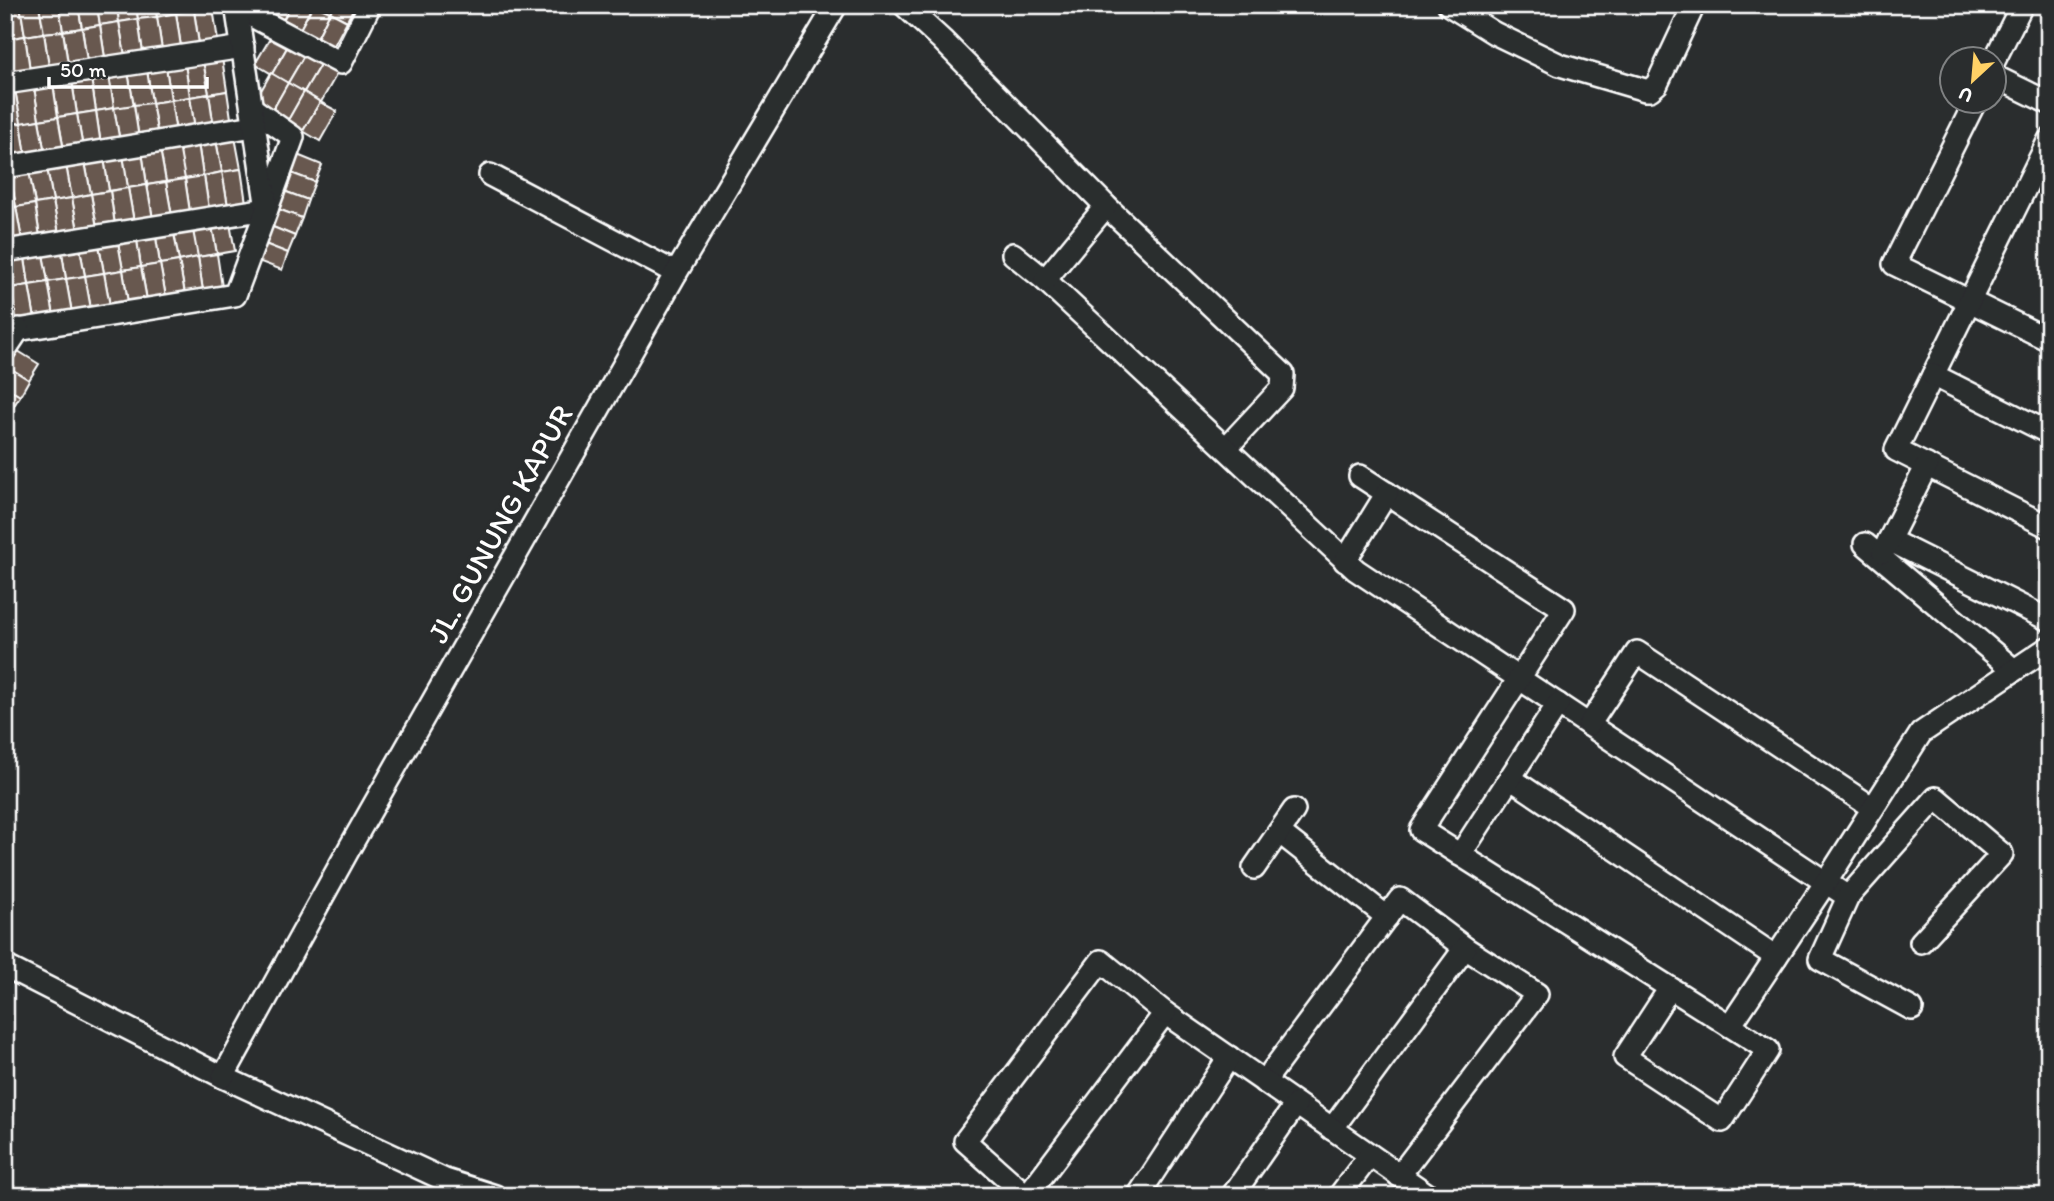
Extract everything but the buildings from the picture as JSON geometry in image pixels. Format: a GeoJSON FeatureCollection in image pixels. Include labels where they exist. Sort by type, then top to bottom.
{"type":"FeatureCollection","features":[{"type":"Feature","properties":{"kind":"street"},"geometry":{"type":"LineString","coordinates":[[237,7],[341,63],[370,5]]}},
{"type":"Feature","properties":{"kind":"street","name":"JL. GUNUNG KAPUR"},"geometry":{"type":"LineString","coordinates":[[223,1076],[676,273],[836,5]]}},
{"type":"Feature","properties":{"kind":"street"},"geometry":{"type":"LineString","coordinates":[[904,5],[1106,206],[1283,374],[1282,388],[1226,448]]}},
{"type":"Feature","properties":{"kind":"street"},"geometry":{"type":"LineString","coordinates":[[1449,5],[1494,33],[1560,65],[1650,90],[1657,84],[1694,5]]}},
{"type":"Feature","properties":{"kind":"street"},"geometry":{"type":"LineString","coordinates":[[2002,46],[2022,5]]}},
{"type":"Feature","properties":{"kind":"street"},"geometry":{"type":"LineString","coordinates":[[237,7],[267,209]]}},
{"type":"Feature","properties":{"kind":"street"},"geometry":{"type":"LineString","coordinates":[[5,83],[243,47]]}},
{"type":"Feature","properties":{"kind":"street"},"geometry":{"type":"LineString","coordinates":[[2008,83],[2049,103]]}},
{"type":"Feature","properties":{"kind":"street"},"geometry":{"type":"LineString","coordinates":[[1968,116],[1895,264],[1969,301],[2047,335]]}},
{"type":"Feature","properties":{"kind":"street"},"geometry":{"type":"LineString","coordinates":[[5,167],[253,117],[293,136],[234,295],[12,330],[5,350]]}},
{"type":"Feature","properties":{"kind":"street"},"geometry":{"type":"LineString","coordinates":[[2049,141],[1896,450],[2049,527]]}},
{"type":"Feature","properties":{"kind":"street"},"geometry":{"type":"LineString","coordinates":[[489,175],[676,273]]}},
{"type":"Feature","properties":{"kind":"street"},"geometry":{"type":"LineString","coordinates":[[1045,280],[1106,206]]}},
{"type":"Feature","properties":{"kind":"street"},"geometry":{"type":"LineString","coordinates":[[5,251],[267,209]]}},
{"type":"Feature","properties":{"kind":"street"},"geometry":{"type":"LineString","coordinates":[[1013,254],[1045,280],[1345,561],[1848,897]]}},
{"type":"Feature","properties":{"kind":"street"},"geometry":{"type":"LineString","coordinates":[[1933,375],[2049,433]]}},
{"type":"Feature","properties":{"kind":"street"},"geometry":{"type":"LineString","coordinates":[[1878,547],[1927,466]]}},
{"type":"Feature","properties":{"kind":"street"},"geometry":{"type":"LineString","coordinates":[[1360,476],[1564,609],[1421,830],[1768,1050],[1723,1121],[1625,1057],[1670,988]]}},
{"type":"Feature","properties":{"kind":"street"},"geometry":{"type":"LineString","coordinates":[[1345,561],[1387,493]]}},
{"type":"Feature","properties":{"kind":"street"},"geometry":{"type":"LineString","coordinates":[[1878,547],[2049,620]]}},
{"type":"Feature","properties":{"kind":"street"},"geometry":{"type":"LineString","coordinates":[[1878,547],[2014,670]]}},
{"type":"Feature","properties":{"kind":"street"},"geometry":{"type":"LineString","coordinates":[[1730,1026],[1921,733],[2049,647]]}},
{"type":"Feature","properties":{"kind":"street"},"geometry":{"type":"LineString","coordinates":[[1589,724],[1637,652],[1873,808]]}},
{"type":"Feature","properties":{"kind":"street"},"geometry":{"type":"LineString","coordinates":[[1460,855],[1558,704]]}},
{"type":"Feature","properties":{"kind":"street"},"geometry":{"type":"LineString","coordinates":[[1510,778],[1776,957]]}},
{"type":"Feature","properties":{"kind":"street"},"geometry":{"type":"LineString","coordinates":[[1912,1009],[1820,959],[1848,897],[1936,798],[2002,854],[1921,942]]}},
{"type":"Feature","properties":{"kind":"street"},"geometry":{"type":"LineString","coordinates":[[1254,868],[1294,810]]}},
{"type":"Feature","properties":{"kind":"street"},"geometry":{"type":"LineString","coordinates":[[1279,832],[1387,917]]}},
{"type":"Feature","properties":{"kind":"street"},"geometry":{"type":"LineString","coordinates":[[1264,1082],[1400,899],[1465,948],[1537,994],[1399,1176]]}},
{"type":"Feature","properties":{"kind":"street"},"geometry":{"type":"LineString","coordinates":[[1332,1129],[1465,948]]}},
{"type":"Feature","properties":{"kind":"street"},"geometry":{"type":"LineString","coordinates":[[1165,1013],[1027,1196],[965,1141],[1101,961],[1165,1013],[1428,1195]]}},
{"type":"Feature","properties":{"kind":"street"},"geometry":{"type":"LineString","coordinates":[[5,965],[223,1076],[466,1192],[495,1196]]}},
{"type":"Feature","properties":{"kind":"street"},"geometry":{"type":"LineString","coordinates":[[1138,1196],[1229,1058]]}},
{"type":"Feature","properties":{"kind":"street"},"geometry":{"type":"LineString","coordinates":[[1232,1196],[1296,1104]]}},
{"type":"Feature","properties":{"kind":"street"},"geometry":{"type":"LineString","coordinates":[[1339,1196],[1370,1155]]}}]}
